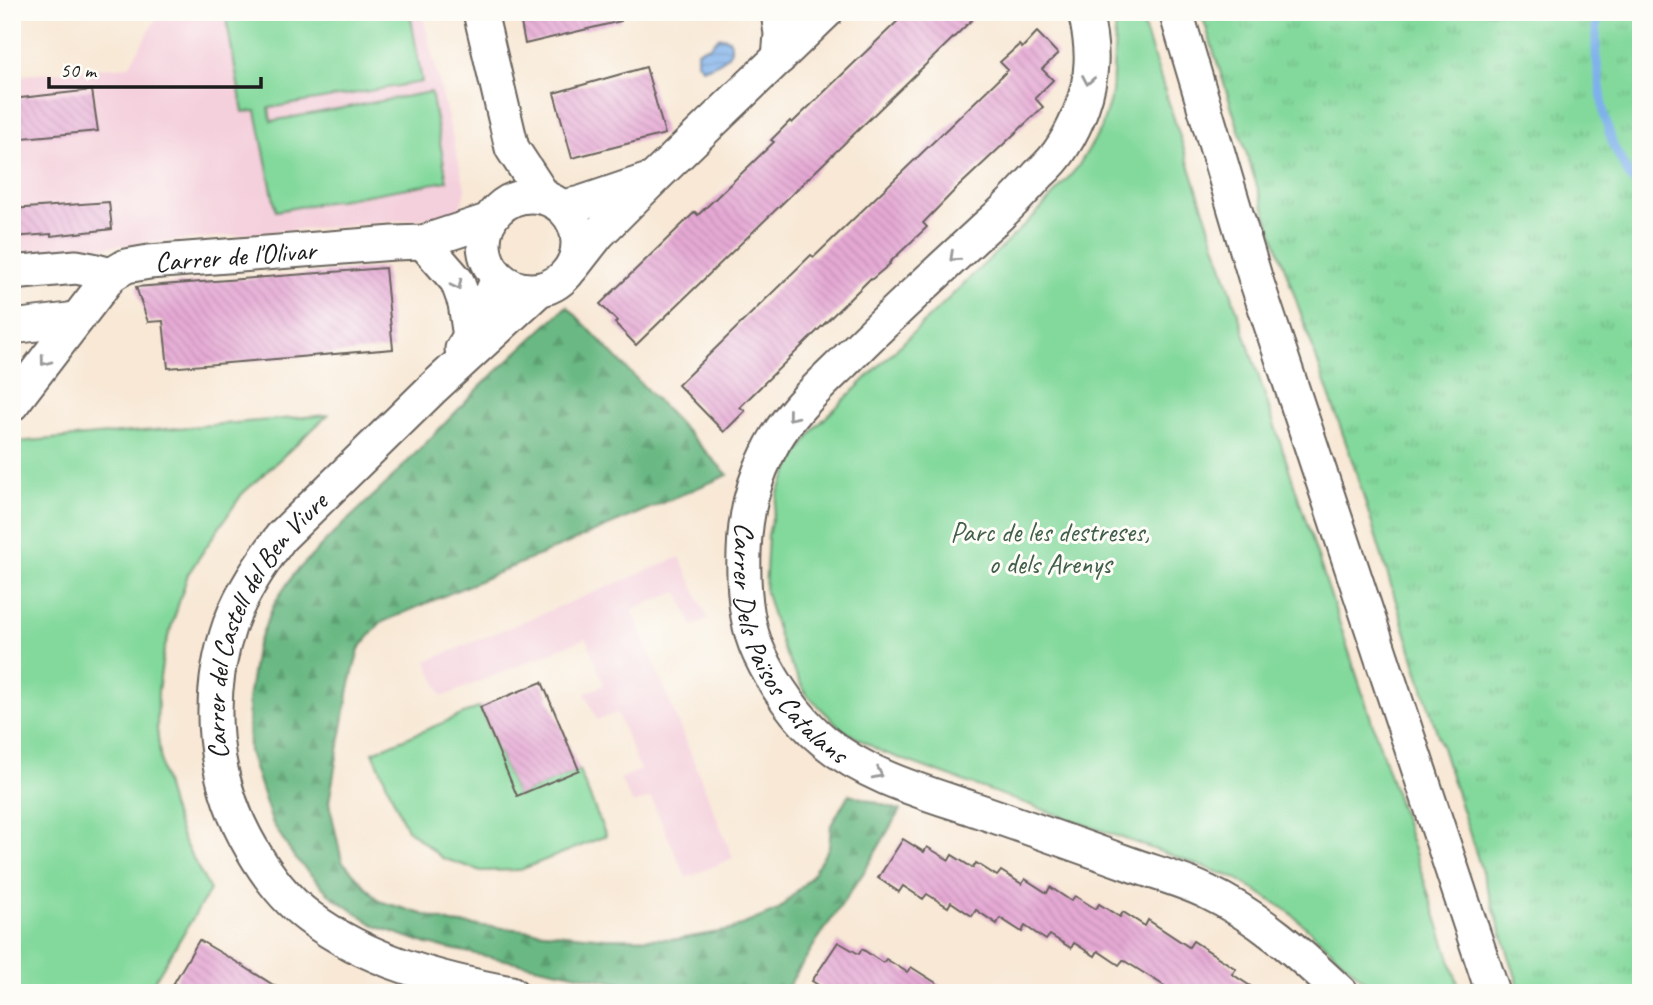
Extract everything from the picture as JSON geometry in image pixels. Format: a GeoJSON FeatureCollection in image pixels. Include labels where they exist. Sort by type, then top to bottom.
{"type":"FeatureCollection","features":[{"type":"Feature","properties":{"kind":"street"},"geometry":{"type":"LineString","coordinates":[[480,12],[512,148],[506,189],[499,211],[484,238],[484,253],[494,272],[517,289],[539,290],[559,282],[598,234],[826,12]]}},
{"type":"Feature","properties":{"kind":"street"},"geometry":{"type":"LineString","coordinates":[[778,12],[781,34],[779,58]]}},
{"type":"Feature","properties":{"kind":"street","name":"Carrer Dels Països Catalans"},"geometry":{"type":"LineString","coordinates":[[1085,12],[1090,35],[1090,74],[1076,123],[1062,148],[1013,202],[877,328],[804,401],[769,450],[755,481],[747,518],[743,573],[747,615],[757,649],[784,696],[811,730],[844,755],[915,790],[1206,891],[1261,923],[1293,948],[1341,993]]}},
{"type":"Feature","properties":{"kind":"street"},"geometry":{"type":"LineString","coordinates":[[1176,12],[1255,277],[1493,993]]}},
{"type":"Feature","properties":{"kind":"street"},"geometry":{"type":"LineString","coordinates":[[512,148],[553,202],[575,224],[579,245],[573,266]]}},
{"type":"Feature","properties":{"kind":"street"},"geometry":{"type":"LineString","coordinates":[[499,211],[526,196],[553,202],[581,203],[652,180]]}},
{"type":"Feature","properties":{"kind":"street","name":"Carrer de l'Olivar"},"geometry":{"type":"LineString","coordinates":[[423,243],[499,211]]}},
{"type":"Feature","properties":{"kind":"street","name":"Carrer de l'Olivar"},"geometry":{"type":"LineString","coordinates":[[111,275],[126,266],[137,264],[394,243],[423,243],[475,258],[494,272]]}},
{"type":"Feature","properties":{"kind":"street"},"geometry":{"type":"LineString","coordinates":[[423,243],[457,281],[465,303],[470,337]]}},
{"type":"Feature","properties":{"kind":"street"},"geometry":{"type":"LineString","coordinates":[[12,273],[76,267],[111,275],[12,404]]}},
{"type":"Feature","properties":{"kind":"street"},"geometry":{"type":"LineString","coordinates":[[53,270],[75,285],[83,311]]}},
{"type":"Feature","properties":{"kind":"street","name":"Carrer del Castell del Ben Viure"},"geometry":{"type":"LineString","coordinates":[[431,390],[480,321],[494,272]]}},
{"type":"Feature","properties":{"kind":"street","name":"Carrer del Castell del Ben Viure"},"geometry":{"type":"LineString","coordinates":[[511,993],[436,976],[395,963],[352,944],[310,917],[281,891],[239,827],[229,800],[215,738],[214,710],[222,654],[230,624],[242,597],[281,537],[431,390],[539,290]]}},
{"type":"Feature","properties":{"kind":"street"},"geometry":{"type":"LineString","coordinates":[[12,327],[83,311]]}},
{"type":"Feature","properties":{"kind":"shaded area"},"geometry":{"type":"Polygon","coordinates":[[[160,12],[422,12],[465,188],[462,203],[454,216],[12,255],[12,76],[129,66],[160,12]]]}},
{"type":"Feature","properties":{"kind":"shaded area"},"geometry":{"type":"Polygon","coordinates":[[[680,557],[708,619],[693,626],[678,592],[632,609],[733,858],[686,878],[651,798],[633,804],[620,779],[640,770],[617,713],[597,720],[585,693],[604,685],[586,638],[442,697],[427,661],[680,557]]]}},
{"type":"Feature","properties":{"kind":"green space"},"geometry":{"type":"Polygon","coordinates":[[[225,12],[410,12],[422,82],[269,108],[271,121],[431,92],[447,181],[276,211],[256,111],[243,112],[225,12]]]}},
{"type":"Feature","properties":{"kind":"green space","name":"Parc de les destreses, o dels Arenys"},"geometry":{"type":"Polygon","coordinates":[[[1116,12],[1139,12],[1461,993],[1378,993],[1288,911],[1237,879],[882,752],[843,730],[806,694],[783,649],[765,590],[768,535],[779,490],[794,460],[816,427],[1040,210],[1077,168],[1101,129],[1112,93],[1116,12]]]}},
{"type":"Feature","properties":{"kind":"green space"},"geometry":{"type":"Polygon","coordinates":[[[1201,12],[1641,12],[1641,993],[1521,993],[1354,466],[1267,217],[1201,12]]]}},
{"type":"Feature","properties":{"kind":"green space"},"geometry":{"type":"Polygon","coordinates":[[[567,306],[728,475],[380,623],[359,649],[349,688],[329,802],[342,861],[379,901],[452,923],[605,938],[679,939],[730,930],[778,910],[810,878],[829,847],[831,825],[849,794],[900,810],[864,872],[784,993],[677,993],[427,944],[376,926],[330,895],[294,857],[272,822],[249,752],[248,700],[256,648],[275,602],[294,574],[482,385],[567,306]]]}},
{"type":"Feature","properties":{"kind":"green space"},"geometry":{"type":"Polygon","coordinates":[[[328,415],[242,494],[188,574],[164,650],[158,691],[157,729],[162,771],[183,840],[210,890],[147,993],[12,993],[12,447],[17,442],[328,415]]]}},
{"type":"Feature","properties":{"kind":"green space"},"geometry":{"type":"Polygon","coordinates":[[[480,707],[517,796],[579,770],[606,836],[520,870],[481,871],[442,858],[406,828],[373,752],[480,707]]]}},
{"type":"Feature","properties":{"kind":"water"},"geometry":{"type":"Polygon","coordinates":[[[723,37],[729,39],[731,45],[728,55],[720,62],[703,69],[697,62],[697,51],[723,37]]]}},
{"type":"Feature","properties":{"kind":"building"},"geometry":{"type":"Polygon","coordinates":[[[519,12],[620,12],[621,21],[525,44],[519,12]]]}},
{"type":"Feature","properties":{"kind":"building"},"geometry":{"type":"Polygon","coordinates":[[[907,12],[980,12],[636,345],[600,304],[695,212],[698,215],[717,197],[774,142],[771,140],[790,121],[792,123],[907,12]]]}},
{"type":"Feature","properties":{"kind":"building"},"geometry":{"type":"Polygon","coordinates":[[[1037,32],[1058,54],[1042,69],[1053,80],[1035,98],[1043,107],[957,188],[923,223],[927,227],[890,264],[870,279],[740,407],[745,411],[724,432],[678,385],[811,255],[814,257],[1008,70],[1000,62],[1019,45],[1022,48],[1037,32]]]}},
{"type":"Feature","properties":{"kind":"building"},"geometry":{"type":"Polygon","coordinates":[[[646,67],[665,134],[572,158],[554,93],[646,67]]]}},
{"type":"Feature","properties":{"kind":"building"},"geometry":{"type":"Polygon","coordinates":[[[92,90],[98,131],[12,139],[12,99],[92,90]]]}},
{"type":"Feature","properties":{"kind":"building"},"geometry":{"type":"Polygon","coordinates":[[[109,202],[112,229],[51,236],[12,237],[12,209],[109,202]]]}},
{"type":"Feature","properties":{"kind":"building"},"geometry":{"type":"Polygon","coordinates":[[[385,268],[393,349],[168,368],[163,321],[148,322],[136,287],[385,268]]]}},
{"type":"Feature","properties":{"kind":"building"},"geometry":{"type":"Polygon","coordinates":[[[542,682],[579,770],[517,796],[480,707],[542,682]]]}},
{"type":"Feature","properties":{"kind":"building"},"geometry":{"type":"Polygon","coordinates":[[[903,839],[924,852],[927,847],[949,860],[952,855],[973,868],[976,863],[997,876],[1001,871],[1022,884],[1025,879],[1047,893],[1050,887],[1071,901],[1075,896],[1096,909],[1099,904],[1120,917],[1123,912],[1145,926],[1148,920],[1189,947],[1193,941],[1236,969],[1232,974],[1261,993],[1176,993],[1123,960],[1119,965],[1098,951],[1095,956],[1074,943],[1071,948],[1050,935],[1046,940],[1025,926],[1022,932],[1000,918],[997,924],[976,910],[972,916],[951,902],[948,907],[927,894],[923,899],[903,886],[899,892],[878,878],[903,839]]]}},
{"type":"Feature","properties":{"kind":"building"},"geometry":{"type":"Polygon","coordinates":[[[199,940],[240,964],[286,993],[168,993],[199,940]]]}},
{"type":"Feature","properties":{"kind":"building"},"geometry":{"type":"Polygon","coordinates":[[[838,942],[859,954],[862,949],[883,963],[886,959],[907,972],[911,967],[952,993],[830,993],[812,981],[838,942]]]}},
{"type":"Feature","properties":{"kind":"waterway"},"geometry":{"type":"LineString","coordinates":[[1600,12],[1596,27],[1596,55],[1604,115],[1613,145],[1628,174],[1641,191]]}}]}
